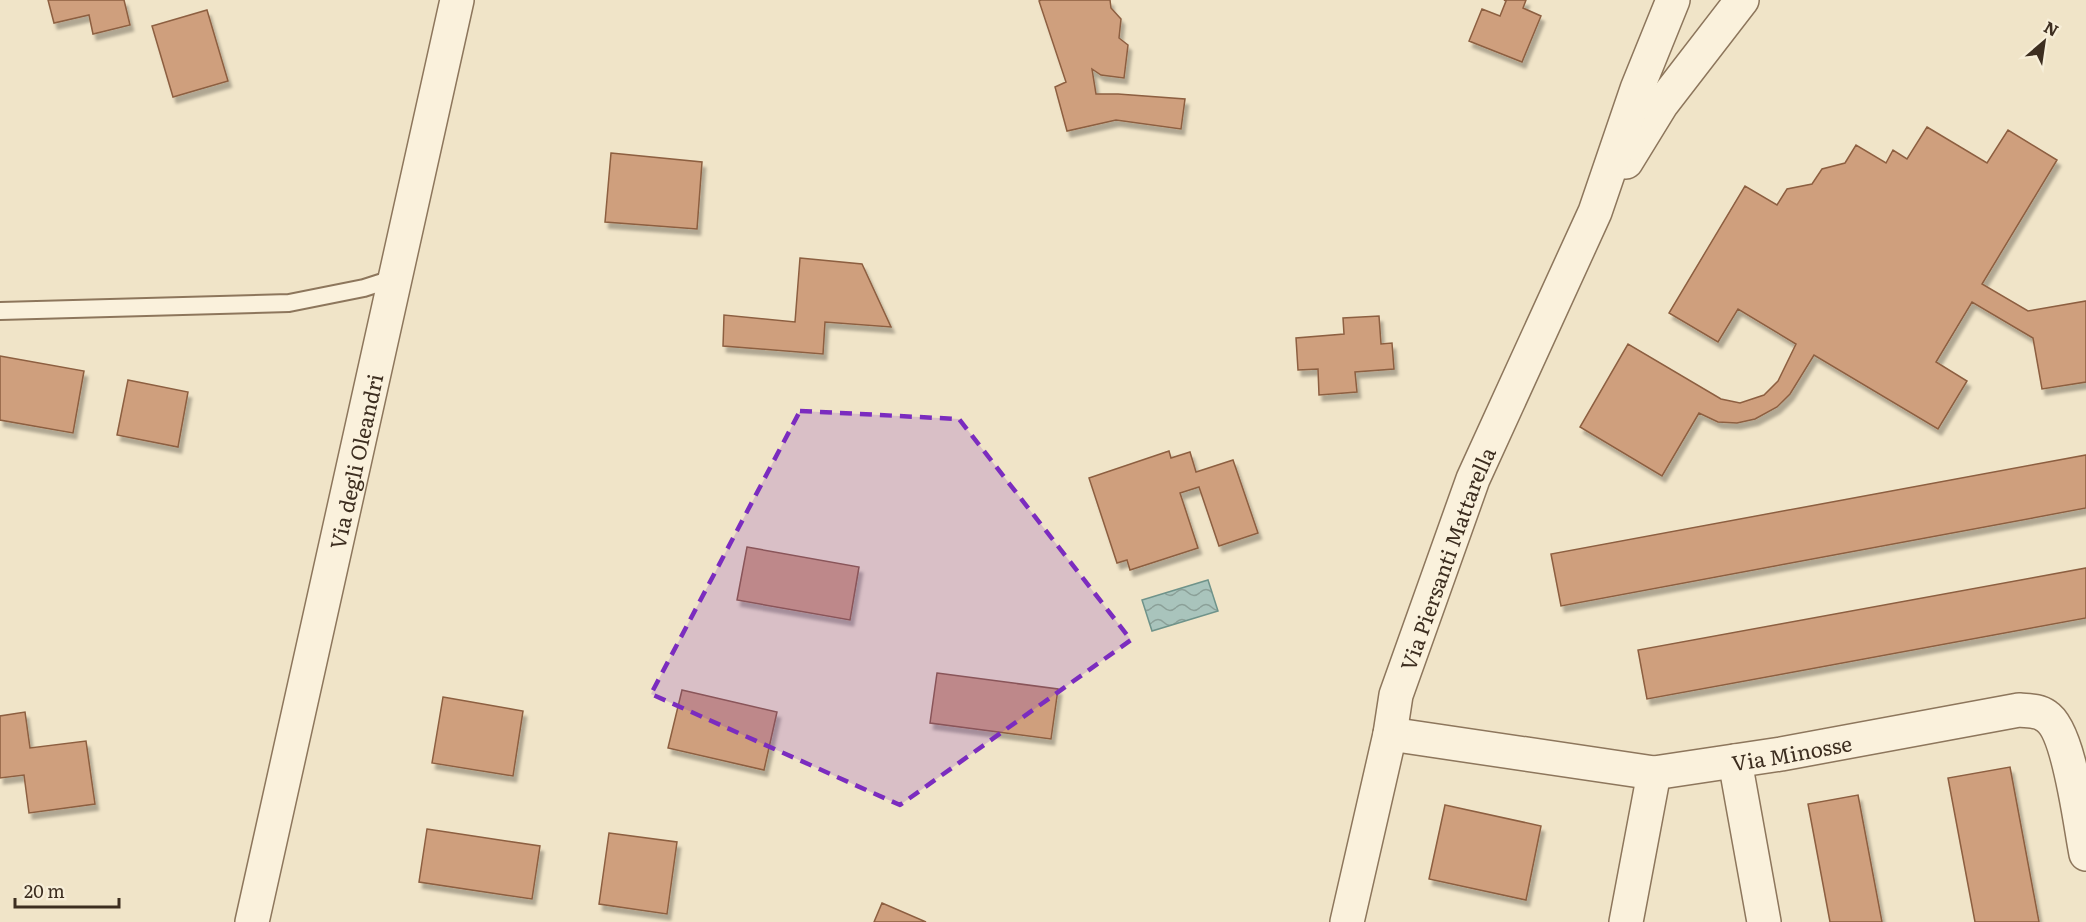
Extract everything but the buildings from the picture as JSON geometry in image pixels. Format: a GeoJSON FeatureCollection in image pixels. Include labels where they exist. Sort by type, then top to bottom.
{"type":"FeatureCollection","features":[{"type":"Feature","properties":{"kind":"street","name":"Via degli Oleandri"},"geometry":{"type":"LineString","coordinates":[[252,922],[457,0]]}},
{"type":"Feature","properties":{"kind":"street"},"geometry":{"type":"LineString","coordinates":[[1594,212],[1661,105],[1742,0]]}},
{"type":"Feature","properties":{"kind":"street"},"geometry":{"type":"LineString","coordinates":[[1594,212],[1669,6]]}},
{"type":"Feature","properties":{"kind":"street","name":"Via Piersanti Mattarella"},"geometry":{"type":"LineString","coordinates":[[1347,922],[1390,734],[1396,695],[1473,479],[1594,212]]}},
{"type":"Feature","properties":{"kind":"street","name":"Via Minosse"},"geometry":{"type":"LineString","coordinates":[[1390,734],[1653,773],[1735,761],[2019,710],[2034,711],[2048,716],[2058,729],[2066,749],[2086,854]]}},
{"type":"Feature","properties":{"kind":"street"},"geometry":{"type":"LineString","coordinates":[[1735,761],[1764,922]]}},
{"type":"Feature","properties":{"kind":"street"},"geometry":{"type":"LineString","coordinates":[[1626,922],[1653,773]]}},
{"type":"Feature","properties":{"kind":"lane"},"geometry":{"type":"LineString","coordinates":[[0,311],[289,303],[363,288],[395,278]]}},
{"type":"Feature","properties":{"kind":"highlighted area"},"geometry":{"type":"Polygon","coordinates":[[[800,411],[959,419],[1131,640],[900,805],[651,694],[800,411]]]}},
{"type":"Feature","properties":{"kind":"water"},"geometry":{"type":"Polygon","coordinates":[[[1208,580],[1218,611],[1152,631],[1142,600],[1208,580]]]}}]}
